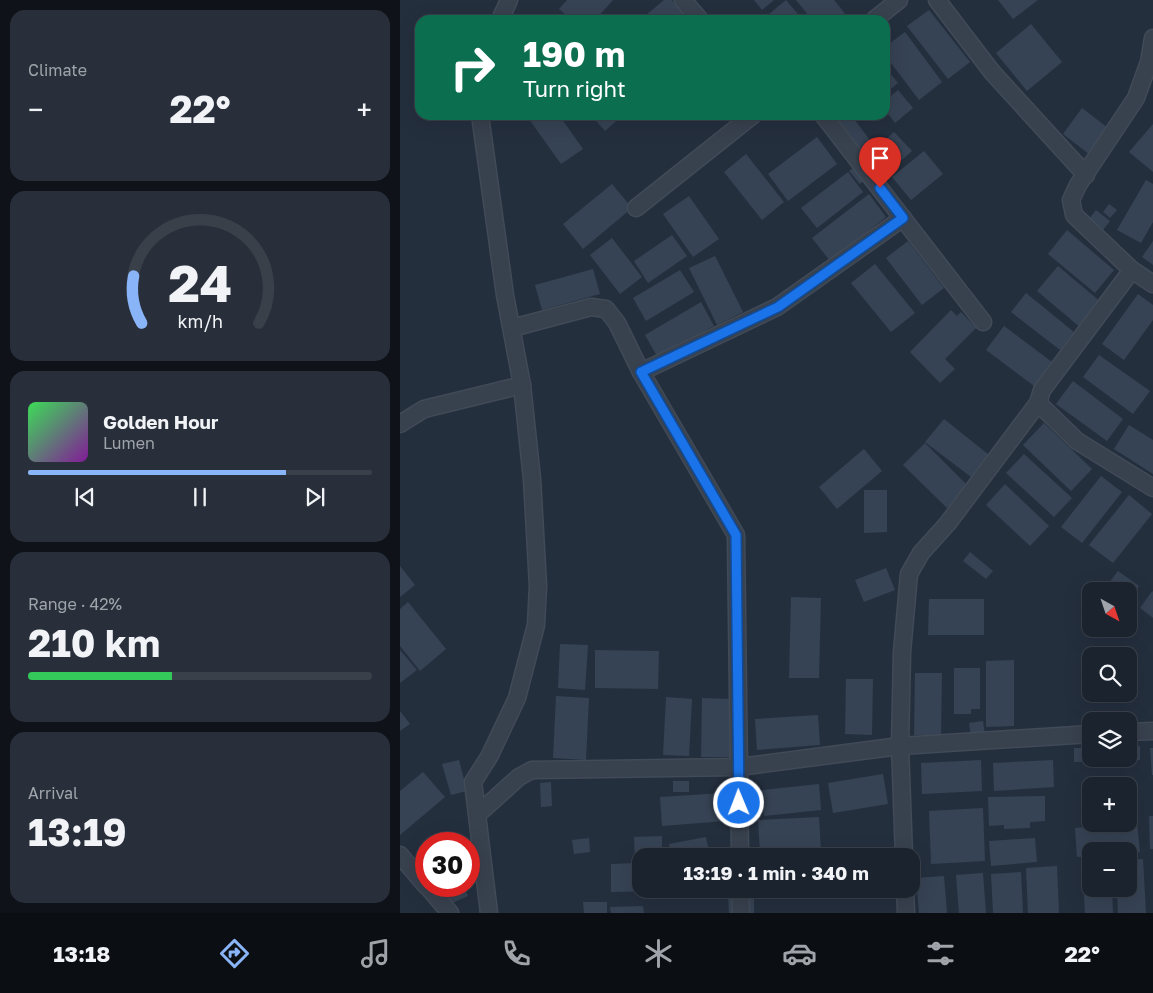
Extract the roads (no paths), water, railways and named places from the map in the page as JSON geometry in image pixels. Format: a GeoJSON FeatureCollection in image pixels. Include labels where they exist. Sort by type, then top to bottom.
{"type":"FeatureCollection","features":[{"type":"Feature","properties":{"kind":"street"},"geometry":{"type":"LineString","coordinates":[[502,15],[509,0]]}},
{"type":"Feature","properties":{"kind":"street"},"geometry":{"type":"LineString","coordinates":[[684,0],[696,15]]}},
{"type":"Feature","properties":{"kind":"street"},"geometry":{"type":"LineString","coordinates":[[880,15],[899,0]]}},
{"type":"Feature","properties":{"kind":"street"},"geometry":{"type":"LineString","coordinates":[[937,0],[992,72],[1086,175]]}},
{"type":"Feature","properties":{"kind":"street"},"geometry":{"type":"LineString","coordinates":[[1153,38],[1149,62],[1149,77],[1078,185],[1072,200],[1074,214],[1132,270],[1153,284]]}},
{"type":"Feature","properties":{"kind":"street"},"geometry":{"type":"LineString","coordinates":[[481,120],[522,385],[532,479],[538,586],[536,624],[517,698],[474,782],[489,913]]}},
{"type":"Feature","properties":{"kind":"street"},"geometry":{"type":"LineString","coordinates":[[636,208],[748,120]]}},
{"type":"Feature","properties":{"kind":"street"},"geometry":{"type":"LineString","coordinates":[[827,120],[983,322]]}},
{"type":"Feature","properties":{"kind":"street"},"geometry":{"type":"LineString","coordinates":[[641,372],[778,307],[903,218]]}},
{"type":"Feature","properties":{"kind":"street"},"geometry":{"type":"LineString","coordinates":[[904,848],[900,746],[902,652],[909,574],[920,553],[948,523],[1038,403],[1042,390],[1132,270]]}},
{"type":"Feature","properties":{"kind":"street"},"geometry":{"type":"LineString","coordinates":[[512,328],[591,307],[606,309],[618,323],[641,372],[736,535],[740,848]]}},
{"type":"Feature","properties":{"kind":"street"},"geometry":{"type":"LineString","coordinates":[[400,424],[424,409],[522,385]]}},
{"type":"Feature","properties":{"kind":"street"},"geometry":{"type":"LineString","coordinates":[[1038,403],[1078,441],[1153,488]]}},
{"type":"Feature","properties":{"kind":"street"},"geometry":{"type":"LineString","coordinates":[[1137,731],[1153,730]]}},
{"type":"Feature","properties":{"kind":"street"},"geometry":{"type":"LineString","coordinates":[[478,814],[519,777],[532,770],[739,767],[900,746],[1082,735]]}},
{"type":"Feature","properties":{"kind":"street"},"geometry":{"type":"LineString","coordinates":[[400,855],[415,873]]}},
{"type":"Feature","properties":{"kind":"street"},"geometry":{"type":"LineString","coordinates":[[436,897],[450,913]]}},
{"type":"Feature","properties":{"kind":"street"},"geometry":{"type":"LineString","coordinates":[[740,898],[741,913]]}},
{"type":"Feature","properties":{"kind":"street"},"geometry":{"type":"LineString","coordinates":[[905,898],[906,913]]}}]}
